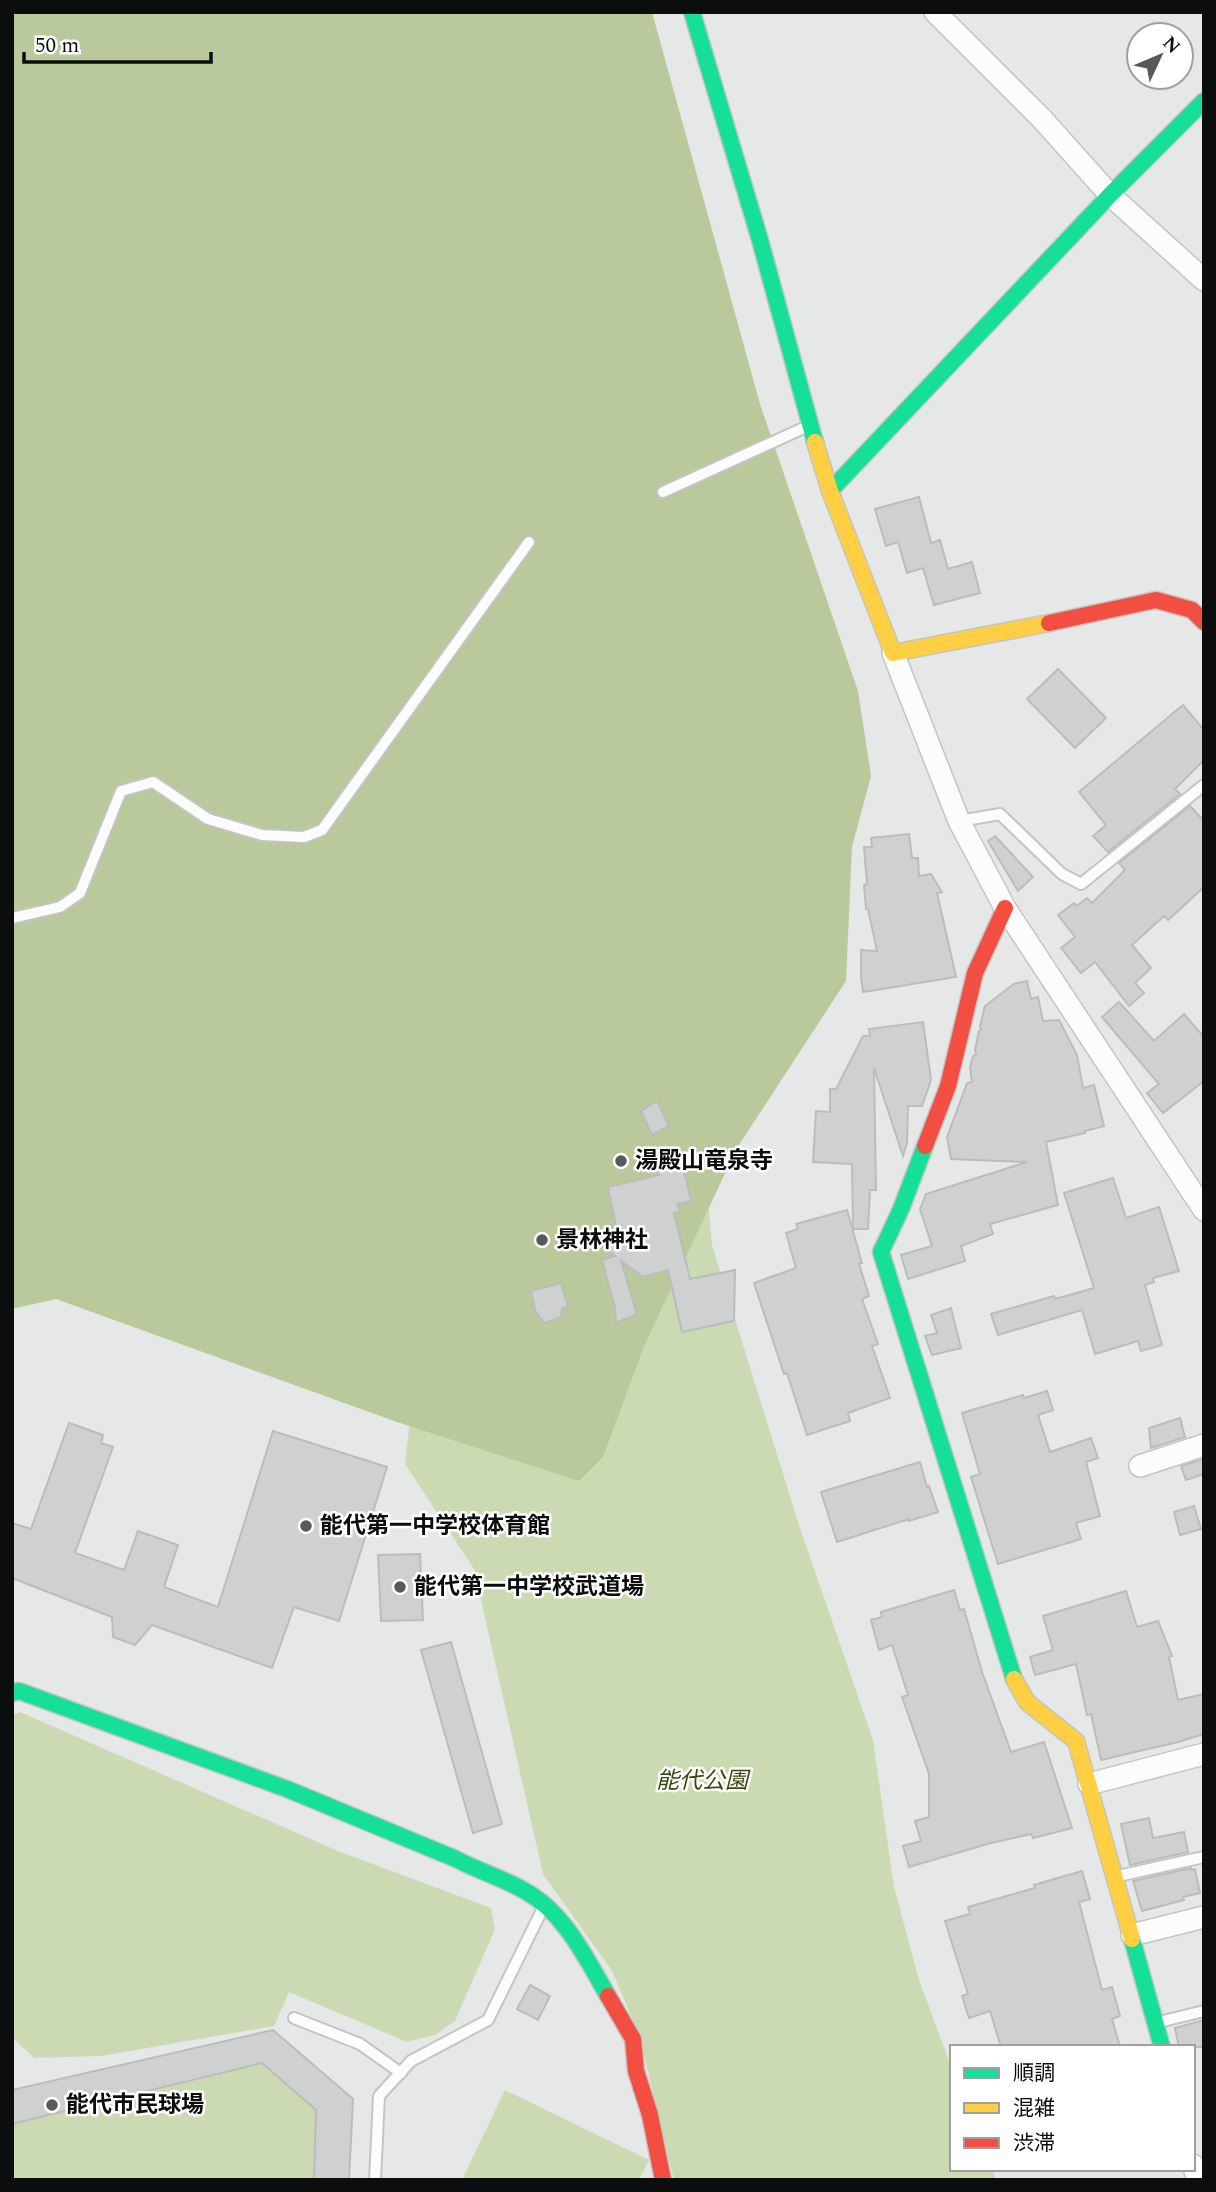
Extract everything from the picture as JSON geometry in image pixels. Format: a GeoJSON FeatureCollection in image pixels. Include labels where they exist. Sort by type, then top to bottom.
{"type":"FeatureCollection","features":[{"type":"Feature","properties":{"kind":"street"},"geometry":{"type":"LineString","coordinates":[[692,12],[830,491],[959,821],[1005,908],[1204,1210]]}},
{"type":"Feature","properties":{"kind":"street"},"geometry":{"type":"LineString","coordinates":[[934,12],[1043,120],[1110,195],[1204,280]]}},
{"type":"Feature","properties":{"kind":"street"},"geometry":{"type":"LineString","coordinates":[[830,491],[1110,195],[1204,101]]}},
{"type":"Feature","properties":{"kind":"street"},"geometry":{"type":"LineString","coordinates":[[892,653],[1156,600],[1192,610],[1204,622]]}},
{"type":"Feature","properties":{"kind":"street"},"geometry":{"type":"LineString","coordinates":[[1005,908],[975,973],[948,1086],[901,1209],[881,1252],[1015,1682],[1027,1702],[1076,1741],[1161,2045]]}},
{"type":"Feature","properties":{"kind":"street"},"geometry":{"type":"LineString","coordinates":[[1140,1466],[1204,1445]]}},
{"type":"Feature","properties":{"kind":"street"},"geometry":{"type":"LineString","coordinates":[[12,1693],[19,1691],[287,1789],[526,1891],[555,1914],[585,1956],[633,2039],[636,2071],[650,2115],[663,2180]]}},
{"type":"Feature","properties":{"kind":"street"},"geometry":{"type":"LineString","coordinates":[[1089,1784],[1204,1754]]}},
{"type":"Feature","properties":{"kind":"street"},"geometry":{"type":"LineString","coordinates":[[1132,1935],[1204,1917]]}},
{"type":"Feature","properties":{"kind":"lane"},"geometry":{"type":"LineString","coordinates":[[663,492],[811,425]]}},
{"type":"Feature","properties":{"kind":"lane"},"geometry":{"type":"LineString","coordinates":[[12,918],[60,907],[80,893],[121,791],[153,782],[208,819],[262,835],[304,837],[322,831],[529,542]]}},
{"type":"Feature","properties":{"kind":"lane"},"geometry":{"type":"LineString","coordinates":[[959,821],[1000,814],[1062,874],[1081,884],[1204,785]]}},
{"type":"Feature","properties":{"kind":"lane"},"geometry":{"type":"LineString","coordinates":[[1115,1876],[1204,1857]]}},
{"type":"Feature","properties":{"kind":"lane"},"geometry":{"type":"LineString","coordinates":[[375,2180],[379,2096],[411,2061],[488,2020],[544,1905]]}},
{"type":"Feature","properties":{"kind":"lane"},"geometry":{"type":"LineString","coordinates":[[1155,2023],[1204,2011]]}},
{"type":"Feature","properties":{"kind":"lane"},"geometry":{"type":"LineString","coordinates":[[294,2018],[360,2044],[401,2073]]}},
{"type":"Feature","properties":{"kind":"green space"},"geometry":{"type":"Polygon","coordinates":[[[12,12],[652,12],[760,404],[858,691],[871,776],[852,847],[846,981],[737,1148],[645,1344],[603,1457],[579,1481],[397,1422],[56,1299],[12,1309],[12,12]]]}},
{"type":"Feature","properties":{"kind":"green space","name":"能代公園"},"geometry":{"type":"Polygon","coordinates":[[[655,602],[712,1245],[798,1522],[873,1740],[894,1887],[919,1980],[950,2064],[950,2171],[993,2171],[996,2180],[674,2180],[639,2034],[612,1971],[543,1874],[474,1569],[405,1464],[435,1208],[655,602]]]}},
{"type":"Feature","properties":{"kind":"green space"},"geometry":{"type":"Polygon","coordinates":[[[20,1712],[338,1851],[491,1908],[495,1929],[455,2021],[435,2035],[407,2042],[289,1992],[274,2026],[101,2056],[34,2058],[12,2037],[12,1715],[20,1712]]]}},
{"type":"Feature","properties":{"kind":"green space"},"geometry":{"type":"Polygon","coordinates":[[[264,2040],[340,2107],[335,2180],[12,2180],[12,2109],[264,2040]]]}},
{"type":"Feature","properties":{"kind":"green space"},"geometry":{"type":"Polygon","coordinates":[[[505,2090],[649,2160],[639,2180],[462,2180],[505,2090]]]}},
{"type":"Feature","properties":{"kind":"building"},"geometry":{"type":"Polygon","coordinates":[[[919,497],[931,543],[940,540],[948,569],[972,562],[980,593],[934,605],[923,568],[907,573],[898,542],[886,546],[875,509],[919,497]]]}},
{"type":"Feature","properties":{"kind":"building"},"geometry":{"type":"Polygon","coordinates":[[[1058,669],[1106,718],[1075,748],[1027,699],[1058,669]]]}},
{"type":"Feature","properties":{"kind":"building"},"geometry":{"type":"Polygon","coordinates":[[[1183,705],[1204,730],[1204,760],[1175,789],[1180,794],[1108,852],[1093,836],[1106,825],[1079,792],[1183,705]]]}},
{"type":"Feature","properties":{"kind":"building"},"geometry":{"type":"Polygon","coordinates":[[[1190,806],[1204,821],[1204,887],[1168,920],[1164,916],[1132,945],[1151,968],[1135,983],[1144,993],[1129,1006],[1095,962],[1081,973],[1061,948],[1075,937],[1058,915],[1074,903],[1077,906],[1087,898],[1092,903],[1125,870],[1119,863],[1190,806]]]}},
{"type":"Feature","properties":{"kind":"building"},"geometry":{"type":"Polygon","coordinates":[[[909,834],[912,858],[918,858],[919,876],[931,874],[942,892],[937,893],[956,977],[863,992],[861,950],[877,951],[866,909],[864,847],[872,847],[871,838],[909,834]]]}},
{"type":"Feature","properties":{"kind":"building"},"geometry":{"type":"Polygon","coordinates":[[[995,836],[1033,877],[1018,891],[988,841],[995,836]]]}},
{"type":"Feature","properties":{"kind":"building"},"geometry":{"type":"Polygon","coordinates":[[[1027,981],[1031,999],[1038,997],[1043,1021],[1059,1020],[1077,1055],[1083,1088],[1094,1085],[1104,1126],[1046,1142],[1058,1205],[990,1224],[993,1234],[961,1246],[965,1261],[908,1279],[901,1255],[932,1246],[920,1209],[926,1194],[1027,1162],[951,1159],[947,1137],[967,1083],[972,1082],[970,1068],[973,1056],[976,1055],[985,1006],[1014,984],[1027,981]]]}},
{"type":"Feature","properties":{"kind":"building"},"geometry":{"type":"Polygon","coordinates":[[[1119,1002],[1154,1041],[1184,1014],[1204,1037],[1204,1081],[1163,1113],[1147,1093],[1159,1084],[1102,1017],[1119,1002]]]}},
{"type":"Feature","properties":{"kind":"building"},"geometry":{"type":"Polygon","coordinates":[[[923,1022],[931,1080],[922,1106],[908,1106],[907,1143],[903,1156],[874,1068],[876,1190],[870,1190],[868,1229],[853,1229],[852,1164],[813,1162],[816,1111],[830,1112],[830,1089],[836,1089],[863,1036],[870,1036],[869,1029],[923,1022]]]}},
{"type":"Feature","properties":{"kind":"building"},"geometry":{"type":"Polygon","coordinates":[[[657,1101],[669,1126],[652,1135],[641,1111],[657,1101]]]}},
{"type":"Feature","properties":{"kind":"building"},"geometry":{"type":"Polygon","coordinates":[[[682,1163],[691,1201],[677,1204],[680,1211],[674,1213],[690,1279],[735,1270],[734,1321],[682,1332],[668,1270],[643,1277],[621,1261],[637,1314],[616,1323],[615,1308],[602,1260],[615,1256],[601,1246],[613,1234],[612,1227],[616,1226],[608,1187],[659,1175],[657,1168],[682,1163]]]}},
{"type":"Feature","properties":{"kind":"building"},"geometry":{"type":"Polygon","coordinates":[[[1113,1178],[1126,1218],[1159,1207],[1179,1271],[1153,1278],[1154,1282],[1145,1285],[1162,1345],[1141,1351],[1138,1341],[1095,1354],[1082,1310],[998,1335],[991,1314],[1094,1288],[1064,1193],[1113,1178]]]}},
{"type":"Feature","properties":{"kind":"building"},"geometry":{"type":"Polygon","coordinates":[[[847,1210],[869,1296],[862,1299],[878,1344],[872,1346],[890,1398],[848,1413],[850,1421],[807,1435],[754,1283],[796,1268],[786,1233],[798,1229],[796,1224],[847,1210]]]}},
{"type":"Feature","properties":{"kind":"building"},"geometry":{"type":"Polygon","coordinates":[[[561,1283],[568,1307],[562,1308],[561,1317],[544,1323],[535,1310],[531,1291],[561,1283]]]}},
{"type":"Feature","properties":{"kind":"building"},"geometry":{"type":"Polygon","coordinates":[[[951,1308],[961,1348],[932,1355],[925,1336],[937,1333],[931,1315],[951,1308]]]}},
{"type":"Feature","properties":{"kind":"building"},"geometry":{"type":"Polygon","coordinates":[[[1047,1391],[1053,1410],[1038,1415],[1050,1452],[1091,1438],[1098,1458],[1086,1462],[1100,1516],[1076,1523],[1081,1539],[998,1564],[971,1477],[980,1474],[962,1413],[1023,1395],[1024,1398],[1047,1391]]]}},
{"type":"Feature","properties":{"kind":"building"},"geometry":{"type":"Polygon","coordinates":[[[1180,1418],[1185,1437],[1151,1448],[1149,1428],[1180,1418]]]}},
{"type":"Feature","properties":{"kind":"building"},"geometry":{"type":"Polygon","coordinates":[[[69,1423],[103,1435],[101,1443],[113,1447],[75,1553],[124,1570],[138,1531],[178,1545],[164,1587],[218,1607],[273,1431],[387,1467],[339,1621],[294,1607],[272,1668],[152,1625],[135,1645],[113,1637],[112,1617],[12,1578],[12,1523],[31,1529],[69,1423]]]}},
{"type":"Feature","properties":{"kind":"building"},"geometry":{"type":"Polygon","coordinates":[[[1204,1459],[1204,1474],[1186,1480],[1181,1466],[1204,1459]]]}},
{"type":"Feature","properties":{"kind":"building"},"geometry":{"type":"Polygon","coordinates":[[[920,1462],[938,1512],[837,1542],[821,1492],[920,1462]]]}},
{"type":"Feature","properties":{"kind":"building"},"geometry":{"type":"Polygon","coordinates":[[[1194,1506],[1201,1529],[1180,1535],[1174,1512],[1194,1506]]]}},
{"type":"Feature","properties":{"kind":"building","name":"能代第一中学校武道場"},"geometry":{"type":"Polygon","coordinates":[[[420,1554],[423,1620],[381,1621],[378,1555],[420,1554]]]}},
{"type":"Feature","properties":{"kind":"building"},"geometry":{"type":"Polygon","coordinates":[[[954,1590],[960,1610],[964,1609],[982,1672],[1011,1752],[1044,1742],[1072,1828],[1033,1838],[1031,1834],[991,1843],[909,1867],[903,1846],[921,1841],[915,1821],[929,1817],[929,1774],[902,1697],[908,1695],[892,1645],[879,1650],[871,1620],[882,1617],[881,1612],[954,1590]]]}},
{"type":"Feature","properties":{"kind":"building"},"geometry":{"type":"Polygon","coordinates":[[[1126,1591],[1137,1627],[1158,1621],[1172,1656],[1169,1657],[1178,1700],[1204,1694],[1204,1734],[1101,1760],[1091,1714],[1087,1715],[1076,1664],[1035,1675],[1030,1657],[1053,1650],[1043,1616],[1126,1591]]]}},
{"type":"Feature","properties":{"kind":"building"},"geometry":{"type":"Polygon","coordinates":[[[451,1642],[502,1824],[473,1833],[421,1650],[451,1642]]]}},
{"type":"Feature","properties":{"kind":"building"},"geometry":{"type":"Polygon","coordinates":[[[1149,1818],[1153,1838],[1184,1832],[1188,1852],[1130,1865],[1121,1824],[1149,1818]]]}},
{"type":"Feature","properties":{"kind":"building"},"geometry":{"type":"Polygon","coordinates":[[[1195,1869],[1200,1893],[1142,1911],[1133,1881],[1195,1869]]]}},
{"type":"Feature","properties":{"kind":"building"},"geometry":{"type":"Polygon","coordinates":[[[1082,1871],[1090,1899],[1079,1902],[1102,1990],[1112,1987],[1120,2016],[1112,2019],[1119,2045],[1000,2045],[990,2011],[969,2018],[962,1996],[968,1994],[945,1921],[970,1914],[968,1907],[1035,1888],[1034,1885],[1082,1871]]]}},
{"type":"Feature","properties":{"kind":"building"},"geometry":{"type":"Polygon","coordinates":[[[530,1985],[550,1996],[538,2020],[517,2009],[530,1985]]]}},
{"type":"Feature","properties":{"kind":"building"},"geometry":{"type":"Polygon","coordinates":[[[1204,2020],[1204,2047],[1179,2045],[1175,2028],[1204,2020]]]}},
{"type":"Feature","properties":{"kind":"building","name":"能代市民球場"},"geometry":{"type":"Polygon","coordinates":[[[273,2030],[353,2099],[349,2180],[314,2180],[316,2110],[262,2063],[12,2124],[12,2090],[273,2030]]]}},
{"type":"Feature","properties":{"kind":"traffic: fast"},"geometry":{"type":"LineString","coordinates":[[692,12],[760,240],[815,442]]}},
{"type":"Feature","properties":{"kind":"traffic: fast"},"geometry":{"type":"LineString","coordinates":[[830,491],[1110,195],[1204,101]]}},
{"type":"Feature","properties":{"kind":"traffic: fast"},"geometry":{"type":"LineString","coordinates":[[925,1146],[881,1252],[1014,1679]]}},
{"type":"Feature","properties":{"kind":"traffic: fast"},"geometry":{"type":"LineString","coordinates":[[12,1693],[19,1691],[287,1789],[517,1886],[539,1900],[563,1923],[608,1996]]}},
{"type":"Feature","properties":{"kind":"traffic: fast"},"geometry":{"type":"LineString","coordinates":[[1132,1939],[1161,2045]]}},
{"type":"Feature","properties":{"kind":"traffic: slow"},"geometry":{"type":"LineString","coordinates":[[815,442],[830,491],[893,653],[1049,623]]}},
{"type":"Feature","properties":{"kind":"traffic: slow"},"geometry":{"type":"LineString","coordinates":[[1014,1679],[1027,1702],[1076,1741],[1132,1939]]}},
{"type":"Feature","properties":{"kind":"traffic: jam"},"geometry":{"type":"LineString","coordinates":[[1049,623],[1156,600],[1192,610],[1204,622]]}},
{"type":"Feature","properties":{"kind":"traffic: jam"},"geometry":{"type":"LineString","coordinates":[[925,1146],[948,1086],[975,973],[1005,908]]}},
{"type":"Feature","properties":{"kind":"traffic: jam"},"geometry":{"type":"LineString","coordinates":[[608,1996],[633,2039],[636,2071],[650,2115],[663,2180]]}},
{"type":"Feature","properties":{"kind":"place","name":"湯殿山竜泉寺"},"geometry":{"type":"Point","coordinates":[621,1161]}},
{"type":"Feature","properties":{"kind":"place","name":"景林神社"},"geometry":{"type":"Point","coordinates":[542,1240]}},
{"type":"Feature","properties":{"kind":"place","name":"能代第一中学校体育館"},"geometry":{"type":"Point","coordinates":[306,1526]}},
{"type":"Feature","properties":{"kind":"place","name":"能代第一中学校武道場"},"geometry":{"type":"Point","coordinates":[400,1587]}},
{"type":"Feature","properties":{"kind":"place","name":"能代市民球場"},"geometry":{"type":"Point","coordinates":[52,2105]}}]}
